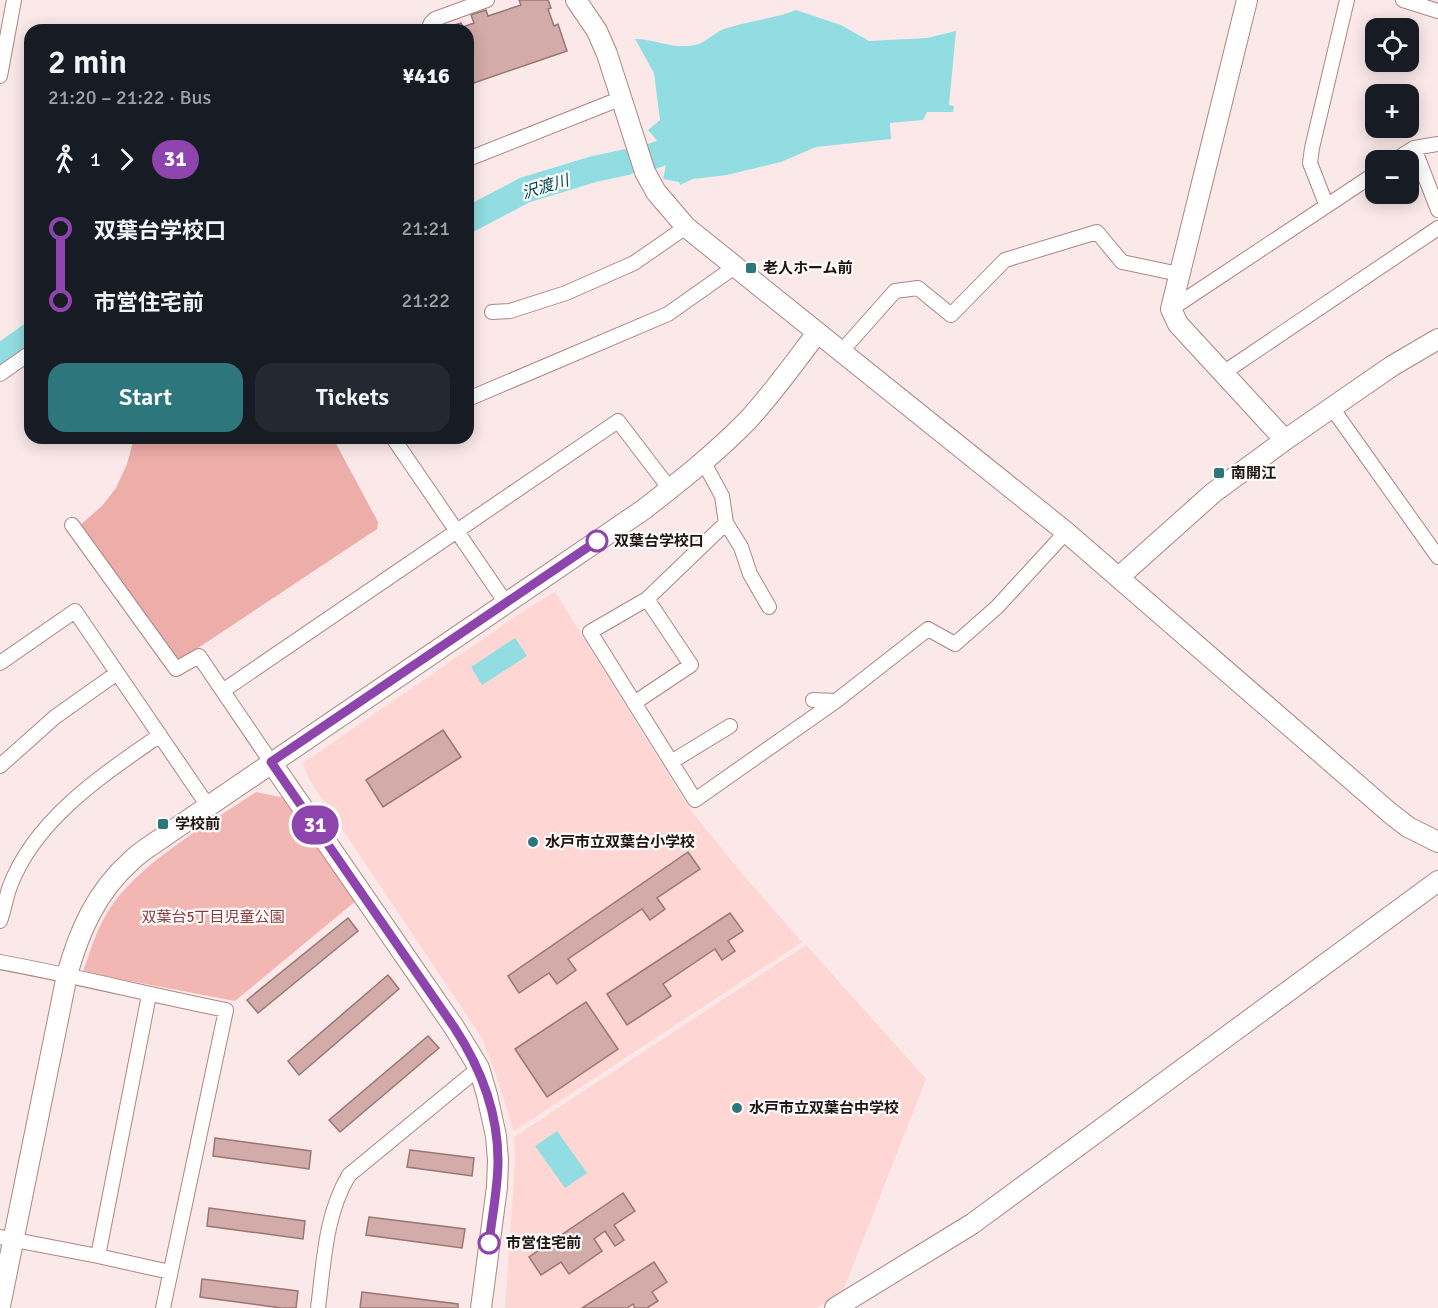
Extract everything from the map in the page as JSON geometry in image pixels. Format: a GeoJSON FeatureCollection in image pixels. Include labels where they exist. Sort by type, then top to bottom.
{"type":"FeatureCollection","features":[{"type":"Feature","properties":{"kind":"street"},"geometry":{"type":"LineString","coordinates":[[0,76],[14,0]]}},
{"type":"Feature","properties":{"kind":"street"},"geometry":{"type":"LineString","coordinates":[[430,24],[435,19],[487,0]]}},
{"type":"Feature","properties":{"kind":"street"},"geometry":{"type":"LineString","coordinates":[[576,0],[597,31],[622,98],[645,172],[656,192],[686,226],[1066,532],[1390,813],[1408,827],[1438,842]]}},
{"type":"Feature","properties":{"kind":"street"},"geometry":{"type":"LineString","coordinates":[[1247,0],[1171,309],[1178,324],[1285,440]]}},
{"type":"Feature","properties":{"kind":"street"},"geometry":{"type":"LineString","coordinates":[[1326,204],[1310,163],[1347,0]]}},
{"type":"Feature","properties":{"kind":"street"},"geometry":{"type":"LineString","coordinates":[[1403,0],[1438,11]]}},
{"type":"Feature","properties":{"kind":"street"},"geometry":{"type":"LineString","coordinates":[[474,157],[622,98]]}},
{"type":"Feature","properties":{"kind":"street"},"geometry":{"type":"LineString","coordinates":[[1411,150],[1438,144]]}},
{"type":"Feature","properties":{"kind":"street"},"geometry":{"type":"LineString","coordinates":[[1414,148],[1438,210]]}},
{"type":"Feature","properties":{"kind":"street"},"geometry":{"type":"LineString","coordinates":[[1171,309],[1365,180]]}},
{"type":"Feature","properties":{"kind":"street"},"geometry":{"type":"LineString","coordinates":[[492,312],[510,311],[566,293],[634,262],[686,226]]}},
{"type":"Feature","properties":{"kind":"street"},"geometry":{"type":"LineString","coordinates":[[1223,373],[1438,228]]}},
{"type":"Feature","properties":{"kind":"street"},"geometry":{"type":"LineString","coordinates":[[841,351],[895,291],[918,288],[951,315],[1005,260],[1097,232],[1122,262],[1179,274]]}},
{"type":"Feature","properties":{"kind":"street"},"geometry":{"type":"LineString","coordinates":[[474,396],[668,314],[736,266]]}},
{"type":"Feature","properties":{"kind":"street"},"geometry":{"type":"LineString","coordinates":[[0,1306],[7,1239],[75,945],[88,916],[106,887],[131,861],[208,806],[643,510],[670,489],[749,419],[817,333]]}},
{"type":"Feature","properties":{"kind":"street"},"geometry":{"type":"LineString","coordinates":[[1119,577],[1213,493],[1392,366],[1438,339]]}},
{"type":"Feature","properties":{"kind":"street"},"geometry":{"type":"LineString","coordinates":[[0,374],[24,357]]}},
{"type":"Feature","properties":{"kind":"street"},"geometry":{"type":"LineString","coordinates":[[1332,408],[1438,557]]}},
{"type":"Feature","properties":{"kind":"street"},"geometry":{"type":"LineString","coordinates":[[224,690],[618,421],[670,489]]}},
{"type":"Feature","properties":{"kind":"street"},"geometry":{"type":"LineString","coordinates":[[401,444],[506,603]]}},
{"type":"Feature","properties":{"kind":"street"},"geometry":{"type":"LineString","coordinates":[[703,461],[722,496],[726,524],[741,547],[750,574],[770,607]]}},
{"type":"Feature","properties":{"kind":"street"},"geometry":{"type":"LineString","coordinates":[[726,524],[647,599],[590,632],[695,800],[836,701],[928,629],[955,644],[997,607],[1066,532]]}},
{"type":"Feature","properties":{"kind":"street"},"geometry":{"type":"LineString","coordinates":[[72,525],[176,669],[199,657],[224,690],[454,1027],[478,1068],[492,1111],[498,1160],[497,1186],[481,1308]]}},
{"type":"Feature","properties":{"kind":"street"},"geometry":{"type":"LineString","coordinates":[[634,703],[691,665],[647,599]]}},
{"type":"Feature","properties":{"kind":"street"},"geometry":{"type":"LineString","coordinates":[[0,663],[75,611],[208,806]]}},
{"type":"Feature","properties":{"kind":"street"},"geometry":{"type":"LineString","coordinates":[[0,766],[55,717],[117,673]]}},
{"type":"Feature","properties":{"kind":"street"},"geometry":{"type":"LineString","coordinates":[[813,700],[836,701]]}},
{"type":"Feature","properties":{"kind":"street"},"geometry":{"type":"LineString","coordinates":[[671,762],[730,726]]}},
{"type":"Feature","properties":{"kind":"street"},"geometry":{"type":"LineString","coordinates":[[0,921],[5,886],[27,853],[57,816],[101,777],[160,735]]}},
{"type":"Feature","properties":{"kind":"street"},"geometry":{"type":"LineString","coordinates":[[835,1308],[972,1224],[1438,882]]}},
{"type":"Feature","properties":{"kind":"street"},"geometry":{"type":"LineString","coordinates":[[0,962],[226,1010],[163,1308]]}},
{"type":"Feature","properties":{"kind":"street"},"geometry":{"type":"LineString","coordinates":[[98,1256],[149,995]]}},
{"type":"Feature","properties":{"kind":"street"},"geometry":{"type":"LineString","coordinates":[[318,1308],[332,1210],[339,1191],[349,1175],[478,1068]]}},
{"type":"Feature","properties":{"kind":"street"},"geometry":{"type":"LineString","coordinates":[[7,1239],[170,1272]]}},
{"type":"Feature","properties":{"kind":"shaded area"},"geometry":{"type":"Polygon","coordinates":[[[132,444],[336,444],[378,522],[377,529],[180,660],[175,659],[79,526],[102,506],[116,488],[127,464],[132,444]]]}},
{"type":"Feature","properties":{"kind":"shaded area","name":"水戸市立双葉台小学校"},"geometry":{"type":"Polygon","coordinates":[[[555,592],[689,808],[743,875],[802,942],[514,1131],[482,1038],[309,779],[303,763],[528,608],[555,592]]]}},
{"type":"Feature","properties":{"kind":"shaded area","name":"水戸市立双葉台中学校"},"geometry":{"type":"Polygon","coordinates":[[[806,945],[926,1079],[843,1291],[816,1308],[505,1308],[515,1162],[514,1137],[806,945]]]}},
{"type":"Feature","properties":{"kind":"green space","name":"双葉台5丁目児童公園"},"geometry":{"type":"Polygon","coordinates":[[[256,792],[285,798],[357,900],[235,1001],[83,972],[103,920],[120,895],[136,878],[175,846],[256,792]]]}},
{"type":"Feature","properties":{"kind":"water"},"geometry":{"type":"Polygon","coordinates":[[[796,10],[841,25],[869,41],[927,38],[956,31],[949,105],[954,106],[953,112],[927,112],[923,120],[890,123],[891,139],[816,147],[781,162],[727,175],[693,179],[680,185],[679,182],[663,179],[666,157],[648,130],[660,120],[654,73],[635,39],[680,46],[695,45],[724,29],[796,10]]]}},
{"type":"Feature","properties":{"kind":"water"},"geometry":{"type":"Polygon","coordinates":[[[515,638],[527,656],[482,685],[471,667],[515,638]]]}},
{"type":"Feature","properties":{"kind":"water"},"geometry":{"type":"Polygon","coordinates":[[[557,1131],[587,1173],[565,1188],[535,1146],[557,1131]]]}},
{"type":"Feature","properties":{"kind":"building"},"geometry":{"type":"Polygon","coordinates":[[[519,0],[548,0],[551,8],[548,9],[554,26],[558,24],[567,51],[474,83],[474,24],[471,24],[474,23],[471,15],[486,10],[488,16],[521,5],[519,0]]]}},
{"type":"Feature","properties":{"kind":"building"},"geometry":{"type":"Polygon","coordinates":[[[443,730],[461,757],[383,807],[366,780],[443,730]]]}},
{"type":"Feature","properties":{"kind":"building"},"geometry":{"type":"Polygon","coordinates":[[[688,852],[700,869],[657,898],[665,909],[650,920],[642,909],[568,959],[576,970],[557,984],[549,973],[519,993],[508,976],[688,852]]]}},
{"type":"Feature","properties":{"kind":"building"},"geometry":{"type":"Polygon","coordinates":[[[730,913],[743,931],[728,941],[735,951],[722,960],[715,949],[663,984],[671,996],[627,1025],[607,994],[730,913]]]}},
{"type":"Feature","properties":{"kind":"building"},"geometry":{"type":"Polygon","coordinates":[[[348,918],[358,931],[258,1013],[247,1000],[348,918]]]}},
{"type":"Feature","properties":{"kind":"building"},"geometry":{"type":"Polygon","coordinates":[[[388,975],[399,989],[299,1075],[288,1061],[388,975]]]}},
{"type":"Feature","properties":{"kind":"building"},"geometry":{"type":"Polygon","coordinates":[[[586,1002],[618,1049],[547,1097],[515,1049],[586,1002]]]}},
{"type":"Feature","properties":{"kind":"building"},"geometry":{"type":"Polygon","coordinates":[[[428,1036],[439,1048],[340,1132],[329,1120],[428,1036]]]}},
{"type":"Feature","properties":{"kind":"building"},"geometry":{"type":"Polygon","coordinates":[[[215,1138],[311,1151],[309,1169],[213,1156],[215,1138]]]}},
{"type":"Feature","properties":{"kind":"building"},"geometry":{"type":"Polygon","coordinates":[[[410,1150],[474,1158],[472,1176],[407,1167],[410,1150]]]}},
{"type":"Feature","properties":{"kind":"building"},"geometry":{"type":"Polygon","coordinates":[[[623,1193],[635,1211],[614,1225],[624,1240],[615,1246],[605,1231],[594,1239],[602,1251],[569,1274],[561,1262],[541,1275],[529,1257],[623,1193]]]}},
{"type":"Feature","properties":{"kind":"building"},"geometry":{"type":"Polygon","coordinates":[[[209,1208],[305,1221],[303,1239],[207,1226],[209,1208]]]}},
{"type":"Feature","properties":{"kind":"building"},"geometry":{"type":"Polygon","coordinates":[[[369,1217],[465,1229],[462,1248],[366,1235],[369,1217]]]}},
{"type":"Feature","properties":{"kind":"building"},"geometry":{"type":"Polygon","coordinates":[[[654,1262],[667,1282],[652,1292],[658,1301],[647,1308],[635,1308],[633,1304],[627,1308],[582,1308],[654,1262]]]}},
{"type":"Feature","properties":{"kind":"building"},"geometry":{"type":"Polygon","coordinates":[[[202,1279],[298,1291],[296,1308],[200,1297],[202,1279]]]}},
{"type":"Feature","properties":{"kind":"building"},"geometry":{"type":"Polygon","coordinates":[[[362,1292],[458,1304],[458,1308],[360,1308],[362,1292]]]}},
{"type":"Feature","properties":{"kind":"waterway","name":"沢渡川"},"geometry":{"type":"LineString","coordinates":[[653,156],[695,141]]}},
{"type":"Feature","properties":{"kind":"waterway","name":"沢渡川"},"geometry":{"type":"LineString","coordinates":[[474,217],[525,190],[594,169],[627,162]]}},
{"type":"Feature","properties":{"kind":"waterway","name":"沢渡川"},"geometry":{"type":"LineString","coordinates":[[0,357],[24,340]]}},
{"type":"Feature","properties":{"kind":"bus line","name":"31"},"geometry":{"type":"LineString","coordinates":[[489,1243],[497,1186],[498,1160],[492,1111],[478,1068],[454,1027],[271,762],[597,541]]}},
{"type":"Feature","properties":{"kind":"place","name":"老人ホーム前"},"geometry":{"type":"Point","coordinates":[751,268]}},
{"type":"Feature","properties":{"kind":"place","name":"南開江"},"geometry":{"type":"Point","coordinates":[1219,473]}},
{"type":"Feature","properties":{"kind":"place","name":"双葉台学校口"},"geometry":{"type":"Point","coordinates":[597,541]}},
{"type":"Feature","properties":{"kind":"place","name":"学校前"},"geometry":{"type":"Point","coordinates":[163,824]}},
{"type":"Feature","properties":{"kind":"place","name":"水戸市立双葉台小学校"},"geometry":{"type":"Point","coordinates":[533,842]}},
{"type":"Feature","properties":{"kind":"place","name":"水戸市立双葉台中学校"},"geometry":{"type":"Point","coordinates":[737,1108]}},
{"type":"Feature","properties":{"kind":"place","name":"市営住宅前"},"geometry":{"type":"Point","coordinates":[489,1243]}}]}
